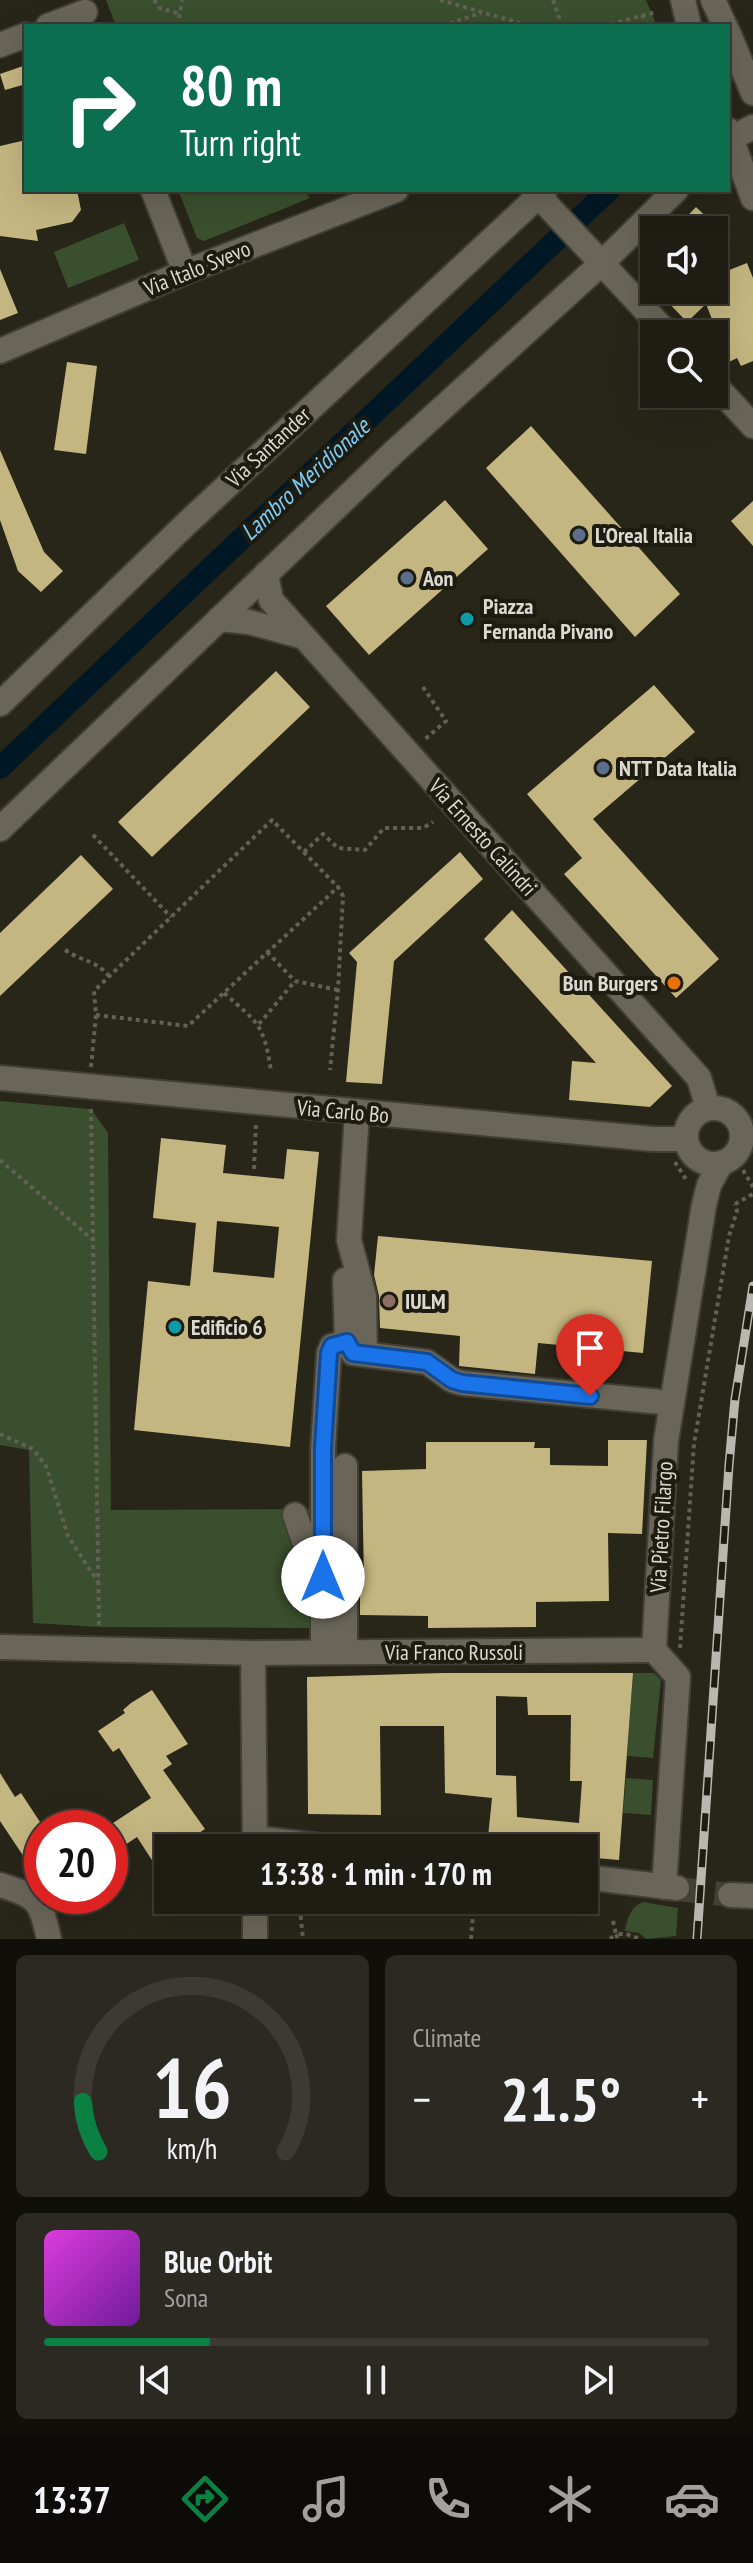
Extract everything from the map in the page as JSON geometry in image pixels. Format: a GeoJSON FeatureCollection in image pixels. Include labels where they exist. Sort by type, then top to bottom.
{"type":"FeatureCollection","features":[{"type":"Feature","properties":{"kind":"street"},"geometry":{"type":"LineString","coordinates":[[683,0],[689,24]]}},
{"type":"Feature","properties":{"kind":"street"},"geometry":{"type":"LineString","coordinates":[[713,0],[728,24]]}},
{"type":"Feature","properties":{"kind":"street"},"geometry":{"type":"LineString","coordinates":[[54,24],[86,13]]}},
{"type":"Feature","properties":{"kind":"street"},"geometry":{"type":"LineString","coordinates":[[733,33],[753,93]]}},
{"type":"Feature","properties":{"kind":"street"},"geometry":{"type":"LineString","coordinates":[[0,45],[24,36]]}},
{"type":"Feature","properties":{"kind":"street"},"geometry":{"type":"LineString","coordinates":[[735,133],[753,198]]}},
{"type":"Feature","properties":{"kind":"street"},"geometry":{"type":"LineString","coordinates":[[154,192],[185,272]]}},
{"type":"Feature","properties":{"kind":"street","name":"Via Italo Svevo"},"geometry":{"type":"LineString","coordinates":[[0,351],[185,272],[391,192]]}},
{"type":"Feature","properties":{"kind":"street"},"geometry":{"type":"LineString","coordinates":[[0,829],[595,256],[674,192]]}},
{"type":"Feature","properties":{"kind":"street","name":"Via Santander"},"geometry":{"type":"LineString","coordinates":[[0,704],[185,525],[542,195],[655,320]]}},
{"type":"Feature","properties":{"kind":"street"},"geometry":{"type":"LineString","coordinates":[[728,399],[753,426]]}},
{"type":"Feature","properties":{"kind":"street","name":"Via Ernesto Calindri"},"geometry":{"type":"LineString","coordinates":[[266,574],[270,598],[699,1078],[708,1108]]}},
{"type":"Feature","properties":{"kind":"street"},"geometry":{"type":"LineString","coordinates":[[219,619],[249,622],[304,637]]}},
{"type":"Feature","properties":{"kind":"street","name":"Via Carlo Bo"},"geometry":{"type":"LineString","coordinates":[[0,1078],[669,1140],[686,1139]]}},
{"type":"Feature","properties":{"kind":"street"},"geometry":{"type":"LineString","coordinates":[[708,1108],[730,1113],[742,1129],[742,1139],[732,1167],[701,1161],[691,1152],[686,1139],[691,1120],[708,1108]]}},
{"type":"Feature","properties":{"kind":"street"},"geometry":{"type":"LineString","coordinates":[[356,1348],[364,1296],[349,1240],[357,1112]]}},
{"type":"Feature","properties":{"kind":"street","name":"Via Pietro Filargo"},"geometry":{"type":"LineString","coordinates":[[654,1650],[666,1441],[672,1403],[709,1185],[732,1167]]}},
{"type":"Feature","properties":{"kind":"street"},"geometry":{"type":"LineString","coordinates":[[345,1280],[356,1348]]}},
{"type":"Feature","properties":{"kind":"street"},"geometry":{"type":"LineString","coordinates":[[334,1652],[323,1577],[323,1448],[332,1346],[427,1362],[452,1380],[462,1383],[672,1403]]}},
{"type":"Feature","properties":{"kind":"street"},"geometry":{"type":"LineString","coordinates":[[334,1652],[345,1466]]}},
{"type":"Feature","properties":{"kind":"street"},"geometry":{"type":"LineString","coordinates":[[295,1515],[304,1541],[323,1577]]}},
{"type":"Feature","properties":{"kind":"street","name":"Via Franco Russoli"},"geometry":{"type":"LineString","coordinates":[[0,1647],[253,1653],[654,1650]]}},
{"type":"Feature","properties":{"kind":"street"},"geometry":{"type":"LineString","coordinates":[[598,1879],[672,1888],[678,1677],[654,1650]]}},
{"type":"Feature","properties":{"kind":"street"},"geometry":{"type":"LineString","coordinates":[[253,1653],[255,1834]]}},
{"type":"Feature","properties":{"kind":"street"},"geometry":{"type":"LineString","coordinates":[[0,1885],[27,1893],[38,1902],[49,1939]]}},
{"type":"Feature","properties":{"kind":"street"},"geometry":{"type":"LineString","coordinates":[[255,1914],[255,1939]]}},
{"type":"Feature","properties":{"kind":"path"},"geometry":{"type":"LineString","coordinates":[[154,0],[160,8],[180,14]]}},
{"type":"Feature","properties":{"kind":"path"},"geometry":{"type":"LineString","coordinates":[[178,24],[182,0]]}},
{"type":"Feature","properties":{"kind":"path"},"geometry":{"type":"LineString","coordinates":[[440,0],[523,24]]}},
{"type":"Feature","properties":{"kind":"path"},"geometry":{"type":"LineString","coordinates":[[553,0],[561,24]]}},
{"type":"Feature","properties":{"kind":"path"},"geometry":{"type":"LineString","coordinates":[[448,24],[483,12]]}},
{"type":"Feature","properties":{"kind":"path"},"geometry":{"type":"LineString","coordinates":[[610,24],[656,12]]}},
{"type":"Feature","properties":{"kind":"path"},"geometry":{"type":"LineString","coordinates":[[642,15],[647,24]]}},
{"type":"Feature","properties":{"kind":"path"},"geometry":{"type":"LineString","coordinates":[[423,687],[446,721],[424,740]]}},
{"type":"Feature","properties":{"kind":"path"},"geometry":{"type":"LineString","coordinates":[[91,1062],[96,1015],[94,991],[272,820],[338,887],[343,896],[330,1070]]}},
{"type":"Feature","properties":{"kind":"path"},"geometry":{"type":"LineString","coordinates":[[304,853],[323,834],[338,848],[365,850],[384,828],[423,828],[433,822]]}},
{"type":"Feature","properties":{"kind":"path"},"geometry":{"type":"LineString","coordinates":[[93,835],[171,917]]}},
{"type":"Feature","properties":{"kind":"path"},"geometry":{"type":"LineString","coordinates":[[96,1015],[188,1026],[338,887]]}},
{"type":"Feature","properties":{"kind":"path"},"geometry":{"type":"LineString","coordinates":[[65,950],[79,959],[98,963],[109,976]]}},
{"type":"Feature","properties":{"kind":"path"},"geometry":{"type":"LineString","coordinates":[[267,952],[295,981],[338,990]]}},
{"type":"Feature","properties":{"kind":"path"},"geometry":{"type":"LineString","coordinates":[[259,1024],[295,981]]}},
{"type":"Feature","properties":{"kind":"path"},"geometry":{"type":"LineString","coordinates":[[224,993],[259,1024],[267,1044],[271,1071]]}},
{"type":"Feature","properties":{"kind":"path"},"geometry":{"type":"LineString","coordinates":[[91,1109],[99,1631]]}},
{"type":"Feature","properties":{"kind":"path"},"geometry":{"type":"LineString","coordinates":[[254,1169],[256,1121]]}},
{"type":"Feature","properties":{"kind":"path"},"geometry":{"type":"LineString","coordinates":[[0,1160],[92,1240]]}},
{"type":"Feature","properties":{"kind":"path"},"geometry":{"type":"LineString","coordinates":[[732,1167],[753,1187]]}},
{"type":"Feature","properties":{"kind":"path"},"geometry":{"type":"LineString","coordinates":[[678,1677],[694,1444],[729,1236],[737,1211],[735,1204],[753,1194]]}},
{"type":"Feature","properties":{"kind":"path"},"geometry":{"type":"LineString","coordinates":[[0,1434],[33,1449],[46,1466],[68,1536],[99,1584]]}},
{"type":"Feature","properties":{"kind":"path"},"geometry":{"type":"LineString","coordinates":[[300,1914],[303,1939]]}},
{"type":"Feature","properties":{"kind":"path"},"geometry":{"type":"LineString","coordinates":[[471,1939],[473,1914]]}},
{"type":"Feature","properties":{"kind":"path"},"geometry":{"type":"LineString","coordinates":[[613,1921],[617,1937]]}},
{"type":"Feature","properties":{"kind":"path"},"geometry":{"type":"LineString","coordinates":[[610,1939],[626,1934],[640,1939]]}},
{"type":"Feature","properties":{"kind":"green space"},"geometry":{"type":"Polygon","coordinates":[[[106,0],[646,0],[656,24],[478,23],[115,24],[106,0]]]}},
{"type":"Feature","properties":{"kind":"green space"},"geometry":{"type":"Polygon","coordinates":[[[179,192],[305,192],[310,198],[204,241],[197,238],[179,192]]]}},
{"type":"Feature","properties":{"kind":"green space"},"geometry":{"type":"Polygon","coordinates":[[[124,223],[139,260],[68,288],[54,252],[124,223]]]}},
{"type":"Feature","properties":{"kind":"green space"},"geometry":{"type":"Polygon","coordinates":[[[0,1101],[91,1109],[108,1133],[111,1510],[333,1509],[333,1628],[99,1627],[33,1623],[29,1450],[0,1445],[0,1101]]]}},
{"type":"Feature","properties":{"kind":"green space"},"geometry":{"type":"Polygon","coordinates":[[[633,1673],[654,1673],[661,1680],[653,1758],[627,1756],[633,1673]]]}},
{"type":"Feature","properties":{"kind":"green space"},"geometry":{"type":"Polygon","coordinates":[[[626,1778],[653,1780],[651,1815],[623,1813],[626,1778]]]}},
{"type":"Feature","properties":{"kind":"green space"},"geometry":{"type":"Polygon","coordinates":[[[643,1902],[678,1908],[676,1936],[646,1939],[639,1933],[625,1931],[628,1918],[643,1902]]]}},
{"type":"Feature","properties":{"kind":"building"},"geometry":{"type":"Polygon","coordinates":[[[24,66],[24,85],[5,90],[0,74],[24,66]]]}},
{"type":"Feature","properties":{"kind":"building"},"geometry":{"type":"Polygon","coordinates":[[[24,140],[24,192],[77,192],[81,210],[72,222],[36,230],[38,241],[0,236],[0,146],[24,140]]]}},
{"type":"Feature","properties":{"kind":"building"},"geometry":{"type":"Polygon","coordinates":[[[696,207],[705,216],[687,216],[696,207]]]}},
{"type":"Feature","properties":{"kind":"building"},"geometry":{"type":"Polygon","coordinates":[[[747,263],[753,278],[753,361],[741,366],[737,358],[729,362],[728,359],[728,320],[712,320],[706,304],[728,304],[728,270],[747,263]]]}},
{"type":"Feature","properties":{"kind":"building"},"geometry":{"type":"Polygon","coordinates":[[[0,269],[18,313],[0,320],[0,269]]]}},
{"type":"Feature","properties":{"kind":"building"},"geometry":{"type":"Polygon","coordinates":[[[670,304],[706,304],[689,320],[685,320],[670,304]]]}},
{"type":"Feature","properties":{"kind":"building"},"geometry":{"type":"Polygon","coordinates":[[[67,362],[97,366],[86,454],[54,450],[67,362]]]}},
{"type":"Feature","properties":{"kind":"building"},"geometry":{"type":"Polygon","coordinates":[[[531,426],[680,594],[635,637],[486,468],[531,426]]]}},
{"type":"Feature","properties":{"kind":"building"},"geometry":{"type":"Polygon","coordinates":[[[0,450],[44,552],[63,571],[41,592],[18,571],[0,520],[0,450]]]}},
{"type":"Feature","properties":{"kind":"building","name":"Aon"},"geometry":{"type":"Polygon","coordinates":[[[445,500],[488,549],[369,655],[326,606],[445,500]]]}},
{"type":"Feature","properties":{"kind":"building"},"geometry":{"type":"Polygon","coordinates":[[[753,501],[753,546],[731,521],[753,501]]]}},
{"type":"Feature","properties":{"kind":"building"},"geometry":{"type":"Polygon","coordinates":[[[276,671],[310,707],[152,857],[118,822],[276,671]]]}},
{"type":"Feature","properties":{"kind":"building"},"geometry":{"type":"Polygon","coordinates":[[[654,685],[695,732],[593,819],[719,959],[676,998],[564,874],[582,858],[527,794],[654,685]]]}},
{"type":"Feature","properties":{"kind":"building"},"geometry":{"type":"Polygon","coordinates":[[[460,852],[483,879],[394,961],[382,1084],[346,1082],[357,962],[349,953],[460,852]]]}},
{"type":"Feature","properties":{"kind":"building"},"geometry":{"type":"Polygon","coordinates":[[[81,855],[113,889],[0,996],[0,933],[81,855]]]}},
{"type":"Feature","properties":{"kind":"building"},"geometry":{"type":"Polygon","coordinates":[[[512,910],[672,1086],[650,1107],[569,1100],[572,1061],[596,1063],[484,939],[512,910]]]}},
{"type":"Feature","properties":{"kind":"building"},"geometry":{"type":"Polygon","coordinates":[[[161,1138],[226,1145],[223,1173],[284,1179],[287,1149],[319,1152],[290,1447],[134,1430],[148,1281],[190,1286],[196,1223],[153,1218],[161,1138]],[[217,1221],[213,1272],[274,1278],[279,1227],[217,1221]]]}},
{"type":"Feature","properties":{"kind":"building"},"geometry":{"type":"Polygon","coordinates":[[[378,1236],[652,1261],[643,1353],[538,1343],[535,1374],[459,1366],[460,1336],[380,1328],[379,1296],[374,1275],[378,1236]]]}},
{"type":"Feature","properties":{"kind":"building"},"geometry":{"type":"Polygon","coordinates":[[[608,1440],[647,1440],[642,1534],[608,1533],[609,1601],[536,1602],[536,1627],[428,1628],[428,1616],[360,1615],[360,1582],[364,1582],[362,1471],[426,1469],[426,1442],[535,1442],[534,1448],[550,1448],[550,1465],[608,1466],[608,1440]]]}},
{"type":"Feature","properties":{"kind":"building"},"geometry":{"type":"Polygon","coordinates":[[[633,1673],[619,1860],[598,1858],[598,1834],[488,1834],[492,1798],[445,1793],[444,1726],[380,1726],[381,1815],[308,1814],[307,1677],[633,1673]],[[496,1696],[496,1775],[516,1776],[517,1817],[579,1823],[582,1781],[570,1781],[571,1715],[528,1715],[527,1697],[496,1696]]]}},
{"type":"Feature","properties":{"kind":"building"},"geometry":{"type":"Polygon","coordinates":[[[152,1690],[188,1744],[166,1756],[172,1764],[163,1770],[205,1829],[197,1834],[154,1834],[154,1863],[137,1837],[128,1843],[128,1813],[151,1798],[119,1748],[113,1752],[98,1731],[125,1713],[123,1710],[152,1690]]]}},
{"type":"Feature","properties":{"kind":"building"},"geometry":{"type":"Polygon","coordinates":[[[0,1773],[15,1797],[21,1793],[32,1810],[24,1810],[24,1857],[0,1821],[0,1773]]]}},
{"type":"Feature","properties":{"kind":"waterway","name":"Lambro Meridionale"},"geometry":{"type":"LineString","coordinates":[[0,768],[607,192]]}},
{"type":"Feature","properties":{"kind":"tunnel"},"geometry":{"type":"LineString","coordinates":[[679,1889],[730,1895]]}},
{"type":"Feature","properties":{"kind":"railway"},"geometry":{"type":"LineString","coordinates":[[697,1939],[729,1465],[735,1399],[753,1286]]}},
{"type":"Feature","properties":{"kind":"place","name":"L'Oreal Italia"},"geometry":{"type":"Point","coordinates":[579,535]}},
{"type":"Feature","properties":{"kind":"place","name":"Aon"},"geometry":{"type":"Point","coordinates":[407,578]}},
{"type":"Feature","properties":{"kind":"place","name":"Piazza Fernanda Pivano"},"geometry":{"type":"Point","coordinates":[467,619]}},
{"type":"Feature","properties":{"kind":"place","name":"NTT Data Italia"},"geometry":{"type":"Point","coordinates":[603,768]}},
{"type":"Feature","properties":{"kind":"place","name":"Bun Burgers"},"geometry":{"type":"Point","coordinates":[674,983]}},
{"type":"Feature","properties":{"kind":"place","name":"IULM"},"geometry":{"type":"Point","coordinates":[389,1301]}},
{"type":"Feature","properties":{"kind":"place","name":"Edificio 6"},"geometry":{"type":"Point","coordinates":[175,1327]}},
{"type":"Feature","properties":{"kind":"route"},"geometry":{"type":"LineString","coordinates":[[323,1577],[323,1448],[332,1346],[347,1342],[353,1353],[421,1360],[462,1383],[590,1396]]}}]}
